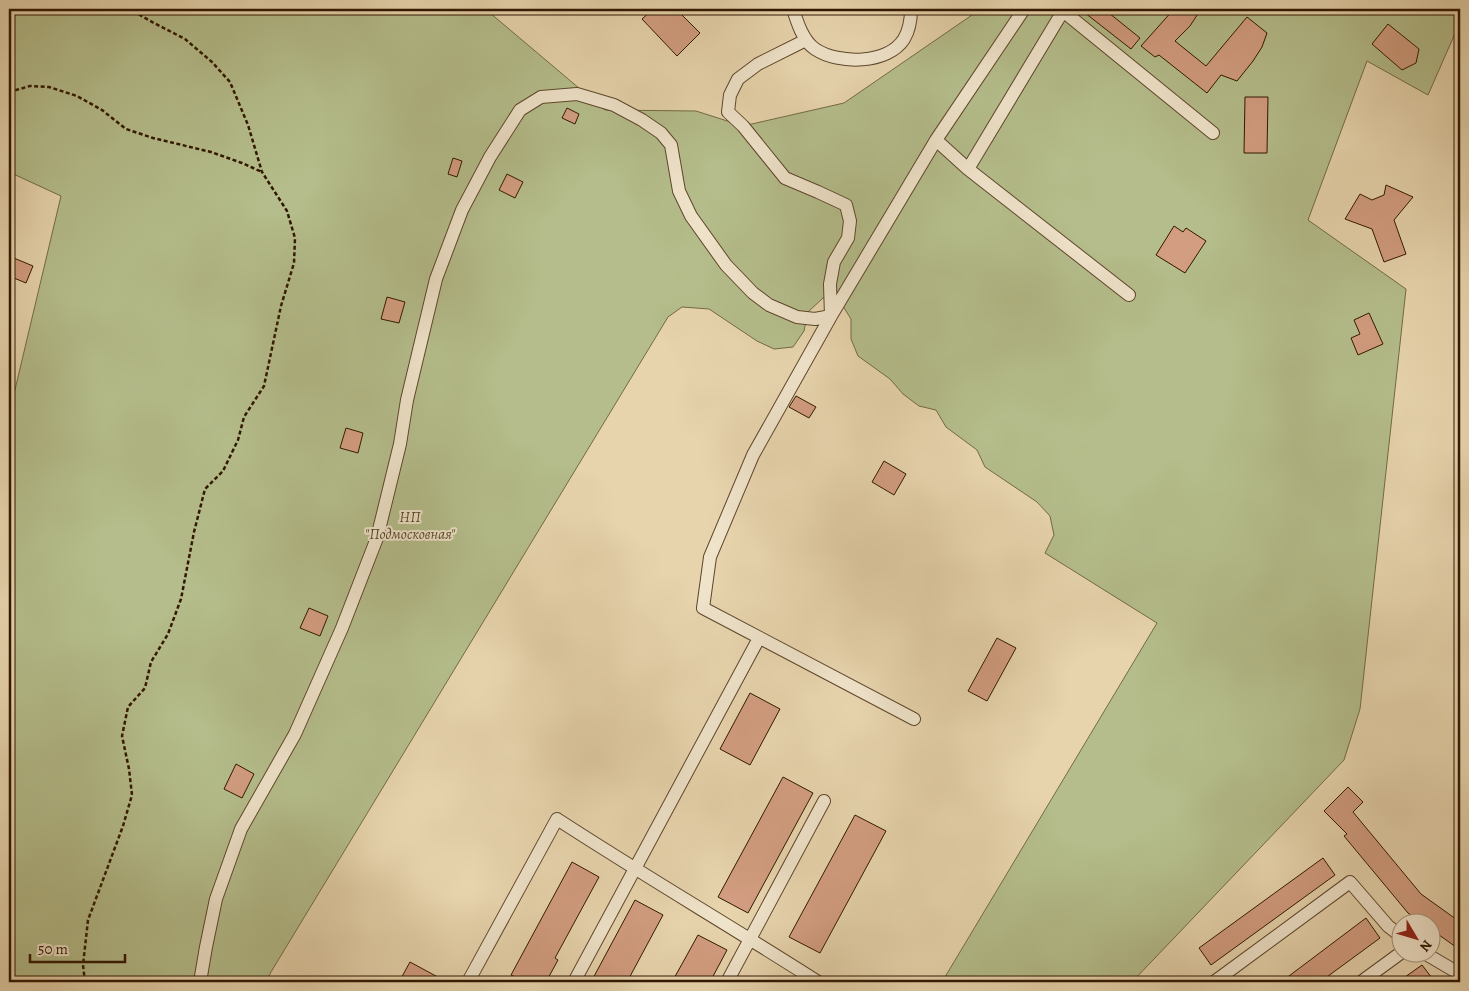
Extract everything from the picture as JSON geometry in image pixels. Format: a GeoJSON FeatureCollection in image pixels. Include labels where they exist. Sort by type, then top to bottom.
{"type":"FeatureCollection","features":[{"type":"Feature","properties":{"kind":"street"},"geometry":{"type":"LineString","coordinates":[[793,9],[806,40],[815,49],[837,58],[851,60],[877,57],[897,48],[911,25],[912,9]]}},
{"type":"Feature","properties":{"kind":"street"},"geometry":{"type":"LineString","coordinates":[[914,719],[703,608],[710,557],[753,455],[831,316],[936,140],[1024,9]]}},
{"type":"Feature","properties":{"kind":"street"},"geometry":{"type":"LineString","coordinates":[[968,169],[1063,11],[1213,134]]}},
{"type":"Feature","properties":{"kind":"street"},"geometry":{"type":"LineString","coordinates":[[806,40],[758,64],[738,79],[730,95],[728,112],[743,126],[785,178],[846,205],[850,221],[848,238],[834,262],[830,284],[831,316]]}},
{"type":"Feature","properties":{"kind":"street"},"geometry":{"type":"LineString","coordinates":[[200,982],[216,899],[241,829],[295,734],[342,628],[376,538],[400,444],[406,400],[436,279],[462,210],[490,157],[520,110],[541,97],[577,94],[614,105],[661,132],[671,145],[679,191],[691,216],[726,265],[753,293],[769,305],[797,317],[814,319],[831,316]]}},
{"type":"Feature","properties":{"kind":"street"},"geometry":{"type":"LineString","coordinates":[[936,140],[968,169],[1129,294]]}},
{"type":"Feature","properties":{"kind":"street"},"geometry":{"type":"LineString","coordinates":[[574,982],[759,638]]}},
{"type":"Feature","properties":{"kind":"street"},"geometry":{"type":"LineString","coordinates":[[727,982],[824,801]]}},
{"type":"Feature","properties":{"kind":"street"},"geometry":{"type":"LineString","coordinates":[[468,982],[557,819],[818,982]]}},
{"type":"Feature","properties":{"kind":"street"},"geometry":{"type":"LineString","coordinates":[[1214,982],[1350,882],[1392,929]]}},
{"type":"Feature","properties":{"kind":"street"},"geometry":{"type":"LineString","coordinates":[[1361,982],[1392,959]]}},
{"type":"Feature","properties":{"kind":"street"},"geometry":{"type":"LineString","coordinates":[[1442,963],[1460,974]]}},
{"type":"Feature","properties":{"kind":"path"},"geometry":{"type":"LineString","coordinates":[[85,982],[83,965],[88,920],[123,826],[132,795],[122,736],[128,707],[145,688],[151,662],[168,634],[181,599],[194,532],[205,489],[223,471],[238,440],[244,418],[264,386],[281,306],[294,263],[295,238],[287,211],[262,172],[248,125],[230,82],[212,62],[186,39],[154,24],[129,9]]}},
{"type":"Feature","properties":{"kind":"path"},"geometry":{"type":"LineString","coordinates":[[9,92],[30,86],[49,87],[77,96],[102,110],[126,129],[153,138],[211,152],[262,172]]}},
{"type":"Feature","properties":{"kind":"green space","name":"НП \"Подмосковная\""},"geometry":{"type":"Polygon","coordinates":[[[9,9],[469,9],[490,13],[605,110],[696,111],[743,126],[844,103],[972,15],[976,9],[1460,9],[1460,22],[1428,95],[1367,61],[1308,220],[1406,289],[1360,709],[1344,760],[1132,982],[942,982],[1157,623],[1045,553],[1054,535],[1050,516],[1037,502],[985,467],[977,450],[946,427],[936,410],[919,406],[903,394],[890,379],[858,356],[851,339],[851,319],[841,303],[823,298],[808,312],[804,331],[793,347],[774,349],[757,341],[709,309],[682,307],[668,317],[266,982],[9,982],[9,415],[61,196],[9,172],[9,9]]]}},
{"type":"Feature","properties":{"kind":"building"},"geometry":{"type":"Polygon","coordinates":[[[653,9],[676,9],[700,33],[677,56],[642,19],[653,9]]]}},
{"type":"Feature","properties":{"kind":"building"},"geometry":{"type":"Polygon","coordinates":[[[1080,9],[1104,9],[1140,38],[1131,49],[1080,9]]]}},
{"type":"Feature","properties":{"kind":"building"},"geometry":{"type":"Polygon","coordinates":[[[1174,9],[1201,9],[1190,26],[1175,41],[1206,66],[1247,17],[1267,33],[1262,47],[1237,81],[1221,75],[1207,93],[1159,55],[1155,57],[1141,46],[1174,9]]]}},
{"type":"Feature","properties":{"kind":"building"},"geometry":{"type":"Polygon","coordinates":[[[1388,24],[1419,49],[1416,63],[1402,70],[1372,44],[1388,24]]]}},
{"type":"Feature","properties":{"kind":"building"},"geometry":{"type":"Polygon","coordinates":[[[1245,97],[1268,97],[1267,153],[1244,153],[1245,97]]]}},
{"type":"Feature","properties":{"kind":"building"},"geometry":{"type":"Polygon","coordinates":[[[567,108],[579,114],[575,124],[562,118],[567,108]]]}},
{"type":"Feature","properties":{"kind":"building"},"geometry":{"type":"Polygon","coordinates":[[[453,158],[462,161],[457,177],[448,174],[453,158]]]}},
{"type":"Feature","properties":{"kind":"building"},"geometry":{"type":"Polygon","coordinates":[[[507,174],[523,182],[515,198],[499,190],[507,174]]]}},
{"type":"Feature","properties":{"kind":"building"},"geometry":{"type":"Polygon","coordinates":[[[1386,185],[1413,197],[1394,220],[1406,254],[1384,262],[1372,229],[1345,219],[1360,194],[1372,200],[1384,195],[1386,185]]]}},
{"type":"Feature","properties":{"kind":"building"},"geometry":{"type":"Polygon","coordinates":[[[1174,226],[1183,232],[1186,228],[1206,241],[1185,273],[1156,255],[1174,226]]]}},
{"type":"Feature","properties":{"kind":"building"},"geometry":{"type":"Polygon","coordinates":[[[9,256],[33,266],[26,283],[9,276],[9,256]]]}},
{"type":"Feature","properties":{"kind":"building"},"geometry":{"type":"Polygon","coordinates":[[[387,297],[405,302],[399,323],[381,319],[387,297]]]}},
{"type":"Feature","properties":{"kind":"building"},"geometry":{"type":"Polygon","coordinates":[[[1369,313],[1383,344],[1358,355],[1351,338],[1360,334],[1354,320],[1369,313]]]}},
{"type":"Feature","properties":{"kind":"building"},"geometry":{"type":"Polygon","coordinates":[[[796,396],[816,407],[809,418],[789,407],[796,396]]]}},
{"type":"Feature","properties":{"kind":"building"},"geometry":{"type":"Polygon","coordinates":[[[346,428],[363,433],[358,453],[340,448],[346,428]]]}},
{"type":"Feature","properties":{"kind":"building"},"geometry":{"type":"Polygon","coordinates":[[[884,461],[906,474],[894,495],[872,482],[884,461]]]}},
{"type":"Feature","properties":{"kind":"building"},"geometry":{"type":"Polygon","coordinates":[[[309,608],[328,616],[320,636],[300,628],[309,608]]]}},
{"type":"Feature","properties":{"kind":"building"},"geometry":{"type":"Polygon","coordinates":[[[997,638],[1016,648],[987,701],[968,691],[997,638]]]}},
{"type":"Feature","properties":{"kind":"building"},"geometry":{"type":"Polygon","coordinates":[[[750,693],[780,709],[750,765],[720,749],[750,693]]]}},
{"type":"Feature","properties":{"kind":"building"},"geometry":{"type":"Polygon","coordinates":[[[236,764],[254,774],[242,798],[224,789],[236,764]]]}},
{"type":"Feature","properties":{"kind":"building"},"geometry":{"type":"Polygon","coordinates":[[[783,777],[813,793],[748,913],[718,897],[783,777]]]}},
{"type":"Feature","properties":{"kind":"building"},"geometry":{"type":"Polygon","coordinates":[[[1348,787],[1363,802],[1353,812],[1421,894],[1460,922],[1460,941],[1456,947],[1442,937],[1442,914],[1408,913],[1344,836],[1347,834],[1324,811],[1348,787]]]}},
{"type":"Feature","properties":{"kind":"building"},"geometry":{"type":"Polygon","coordinates":[[[855,815],[886,831],[820,953],[789,937],[855,815]]]}},
{"type":"Feature","properties":{"kind":"building"},"geometry":{"type":"Polygon","coordinates":[[[1323,858],[1335,875],[1211,965],[1199,948],[1323,858]]]}},
{"type":"Feature","properties":{"kind":"building"},"geometry":{"type":"Polygon","coordinates":[[[572,862],[599,877],[555,958],[558,960],[546,982],[525,982],[511,975],[572,862]]]}},
{"type":"Feature","properties":{"kind":"building"},"geometry":{"type":"Polygon","coordinates":[[[635,900],[663,915],[627,982],[591,982],[635,900]]]}},
{"type":"Feature","properties":{"kind":"building"},"geometry":{"type":"Polygon","coordinates":[[[1366,918],[1380,938],[1320,982],[1281,982],[1366,918]]]}},
{"type":"Feature","properties":{"kind":"building"},"geometry":{"type":"Polygon","coordinates":[[[698,935],[727,950],[710,982],[672,982],[698,935]]]}},
{"type":"Feature","properties":{"kind":"building"},"geometry":{"type":"Polygon","coordinates":[[[410,962],[447,982],[399,982],[410,962]]]}},
{"type":"Feature","properties":{"kind":"building"},"geometry":{"type":"Polygon","coordinates":[[[1422,965],[1435,982],[1398,982],[1422,965]]]}}]}
